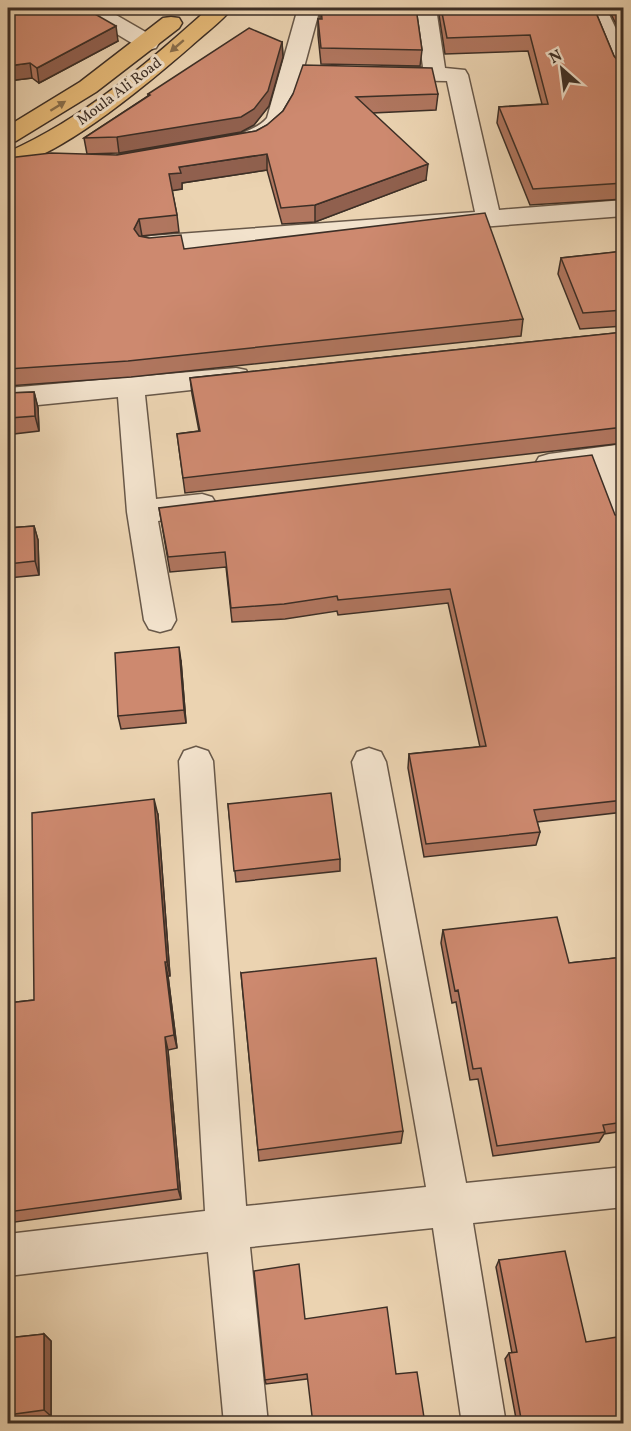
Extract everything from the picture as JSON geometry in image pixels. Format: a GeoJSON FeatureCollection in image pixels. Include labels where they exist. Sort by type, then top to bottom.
{"type":"FeatureCollection","features":[{"type":"Feature","properties":{"kind":"main road","name":"Moula Ali Road"},"geometry":{"type":"LineString","coordinates":[[9,153],[56,108],[148,43],[189,8]]}},
{"type":"Feature","properties":{"kind":"main road","name":"Moula Ali Road"},"geometry":{"type":"LineString","coordinates":[[9,153],[49,140],[112,99],[146,74],[221,8]]}},
{"type":"Feature","properties":{"kind":"street"},"geometry":{"type":"LineString","coordinates":[[90,8],[148,43]]}},
{"type":"Feature","properties":{"kind":"street"},"geometry":{"type":"LineString","coordinates":[[224,145],[248,140],[267,132],[278,119],[301,72],[309,8],[320,8]]}},
{"type":"Feature","properties":{"kind":"street"},"geometry":{"type":"LineString","coordinates":[[426,8],[435,73]]}},
{"type":"Feature","properties":{"kind":"street"},"geometry":{"type":"LineString","coordinates":[[595,8],[624,71]]}},
{"type":"Feature","properties":{"kind":"street"},"geometry":{"type":"LineString","coordinates":[[368,72],[457,75],[489,219]]}},
{"type":"Feature","properties":{"kind":"street"},"geometry":{"type":"LineString","coordinates":[[9,153],[55,161]]}},
{"type":"Feature","properties":{"kind":"street"},"geometry":{"type":"LineString","coordinates":[[151,244],[624,208]]}},
{"type":"Feature","properties":{"kind":"street"},"geometry":{"type":"LineString","coordinates":[[8,398],[131,389],[260,375]]}},
{"type":"Feature","properties":{"kind":"street"},"geometry":{"type":"LineString","coordinates":[[131,389],[142,512],[160,620]]}},
{"type":"Feature","properties":{"kind":"street"},"geometry":{"type":"LineString","coordinates":[[518,468],[612,456],[624,521]]}},
{"type":"Feature","properties":{"kind":"street"},"geometry":{"type":"LineString","coordinates":[[142,512],[224,502]]}},
{"type":"Feature","properties":{"kind":"street"},"geometry":{"type":"LineString","coordinates":[[196,761],[227,1229],[246,1424]]}},
{"type":"Feature","properties":{"kind":"street"},"geometry":{"type":"LineString","coordinates":[[369,762],[450,1206],[484,1424]]}},
{"type":"Feature","properties":{"kind":"street"},"geometry":{"type":"LineString","coordinates":[[8,1256],[227,1229],[624,1187]]}},
{"type":"Feature","properties":{"kind":"building"},"geometry":{"type":"Polygon","coordinates":[[[8,8],[92,8],[88,10],[116,26],[37,68],[30,63],[8,66],[8,8]]]}},
{"type":"Feature","properties":{"kind":"building"},"geometry":{"type":"Polygon","coordinates":[[[321,8],[416,8],[422,50],[321,48],[318,19],[322,19],[321,8]]]}},
{"type":"Feature","properties":{"kind":"building"},"geometry":{"type":"Polygon","coordinates":[[[441,8],[594,8],[614,56],[619,62],[624,63],[624,183],[533,189],[499,107],[548,104],[530,35],[447,38],[441,8]]]}},
{"type":"Feature","properties":{"kind":"building"},"geometry":{"type":"Polygon","coordinates":[[[619,8],[624,8],[624,18],[619,8]]]}},
{"type":"Feature","properties":{"kind":"building"},"geometry":{"type":"Polygon","coordinates":[[[249,28],[282,42],[268,91],[254,109],[241,117],[117,137],[84,138],[150,95],[148,94],[249,28]]]}},
{"type":"Feature","properties":{"kind":"building"},"geometry":{"type":"Polygon","coordinates":[[[303,65],[432,68],[438,94],[356,97],[428,164],[315,205],[281,208],[267,154],[179,167],[181,173],[169,174],[177,215],[139,219],[134,229],[139,236],[149,238],[181,235],[184,249],[485,213],[523,319],[128,361],[8,369],[8,246],[12,245],[8,158],[51,153],[117,155],[256,131],[283,111],[293,94],[303,65]]]}},
{"type":"Feature","properties":{"kind":"building"},"geometry":{"type":"Polygon","coordinates":[[[624,251],[624,310],[583,313],[561,258],[624,251]]]}},
{"type":"Feature","properties":{"kind":"building"},"geometry":{"type":"Polygon","coordinates":[[[624,332],[624,427],[183,478],[177,434],[200,431],[190,378],[624,332]]]}},
{"type":"Feature","properties":{"kind":"building"},"geometry":{"type":"Polygon","coordinates":[[[34,392],[35,416],[10,418],[8,464],[8,393],[34,392]]]}},
{"type":"Feature","properties":{"kind":"building"},"geometry":{"type":"Polygon","coordinates":[[[592,455],[615,515],[624,518],[624,800],[534,810],[540,832],[426,844],[409,754],[486,746],[450,589],[338,600],[337,596],[284,604],[231,608],[225,552],[168,557],[159,508],[592,455]]]}},
{"type":"Feature","properties":{"kind":"building"},"geometry":{"type":"Polygon","coordinates":[[[34,526],[35,561],[8,564],[8,528],[34,526]]]}},
{"type":"Feature","properties":{"kind":"building"},"geometry":{"type":"Polygon","coordinates":[[[179,647],[184,710],[118,716],[115,653],[179,647]]]}},
{"type":"Feature","properties":{"kind":"building"},"geometry":{"type":"Polygon","coordinates":[[[331,793],[340,859],[234,871],[228,804],[331,793]]]}},
{"type":"Feature","properties":{"kind":"building"},"geometry":{"type":"Polygon","coordinates":[[[154,799],[167,962],[165,962],[174,1035],[165,1037],[178,1189],[8,1212],[8,1003],[34,1000],[32,813],[154,799]]]}},
{"type":"Feature","properties":{"kind":"building"},"geometry":{"type":"Polygon","coordinates":[[[557,917],[569,963],[624,957],[624,1122],[603,1125],[605,1132],[497,1146],[481,1068],[473,1069],[458,990],[455,991],[443,930],[557,917]]]}},
{"type":"Feature","properties":{"kind":"building"},"geometry":{"type":"Polygon","coordinates":[[[376,958],[403,1131],[258,1150],[241,973],[376,958]]]}},
{"type":"Feature","properties":{"kind":"building"},"geometry":{"type":"Polygon","coordinates":[[[565,1251],[586,1342],[624,1336],[624,1424],[522,1424],[509,1353],[517,1352],[499,1260],[565,1251]]]}},
{"type":"Feature","properties":{"kind":"building"},"geometry":{"type":"Polygon","coordinates":[[[299,1264],[305,1319],[387,1307],[396,1374],[417,1372],[425,1424],[313,1424],[307,1374],[265,1380],[254,1271],[299,1264]]]}},
{"type":"Feature","properties":{"kind":"building"},"geometry":{"type":"Polygon","coordinates":[[[44,1334],[44,1410],[8,1415],[8,1338],[44,1334]]]}}]}
